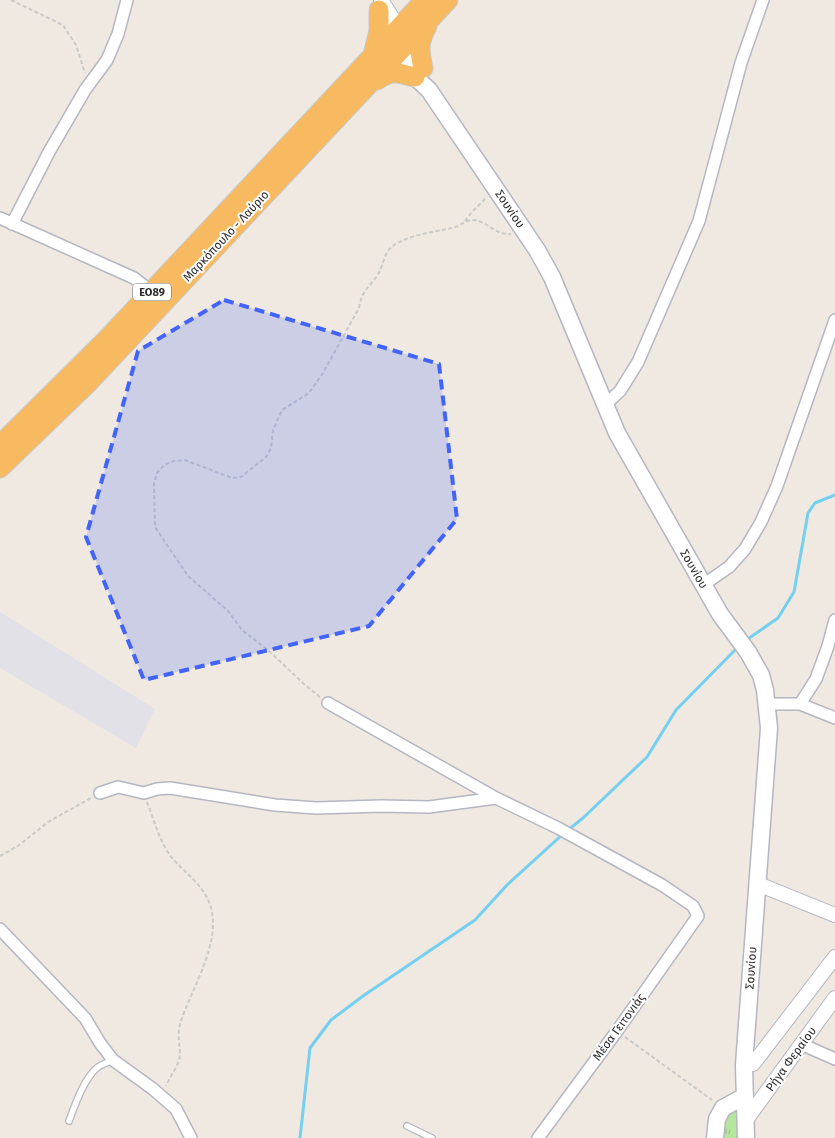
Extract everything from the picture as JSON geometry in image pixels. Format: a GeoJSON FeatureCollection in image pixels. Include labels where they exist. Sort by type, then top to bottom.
{"type":"FeatureCollection","features":[{"type":"Feature","properties":{"kind":"highway","name":"Μαρκόπουλο - Λαύριο"},"geometry":{"type":"LineString","coordinates":[[0,468],[86,384],[371,83],[400,40],[425,9],[448,0]]}},
{"type":"Feature","properties":{"kind":"highway"},"geometry":{"type":"LineString","coordinates":[[371,83],[390,73],[419,73],[420,39],[425,9],[397,10],[381,4],[379,31],[372,58]]}},
{"type":"Feature","properties":{"kind":"highway","name":"Μαρκόπουλο - Λαύριο"},"geometry":{"type":"LineString","coordinates":[[0,445],[75,373],[372,58],[400,40]]}},
{"type":"Feature","properties":{"kind":"main road","name":"Σουνίου"},"geometry":{"type":"LineString","coordinates":[[400,40],[429,90],[524,230],[552,276],[617,433],[720,614],[748,652],[760,675],[767,704],[769,728],[744,1065],[745,1096]]}},
{"type":"Feature","properties":{"kind":"main road"},"geometry":{"type":"LineString","coordinates":[[715,1138],[717,1119],[723,1108],[745,1096],[746,1138]]}},
{"type":"Feature","properties":{"kind":"street"},"geometry":{"type":"LineString","coordinates":[[12,224],[49,152],[89,84],[107,60],[118,34],[127,0]]}},
{"type":"Feature","properties":{"kind":"street"},"geometry":{"type":"LineString","coordinates":[[605,405],[620,391],[638,362],[699,221],[741,63],[763,0]]}},
{"type":"Feature","properties":{"kind":"street"},"geometry":{"type":"LineString","coordinates":[[381,4],[400,40]]}},
{"type":"Feature","properties":{"kind":"street"},"geometry":{"type":"LineString","coordinates":[[0,218],[134,278],[152,292]]}},
{"type":"Feature","properties":{"kind":"street"},"geometry":{"type":"LineString","coordinates":[[703,585],[729,567],[745,549],[761,522],[777,486],[835,320]]}},
{"type":"Feature","properties":{"kind":"street"},"geometry":{"type":"LineString","coordinates":[[800,704],[816,679],[835,620]]}},
{"type":"Feature","properties":{"kind":"street"},"geometry":{"type":"LineString","coordinates":[[328,703],[496,798]]}},
{"type":"Feature","properties":{"kind":"street"},"geometry":{"type":"LineString","coordinates":[[767,704],[800,704],[835,718]]}},
{"type":"Feature","properties":{"kind":"street"},"geometry":{"type":"LineString","coordinates":[[100,793],[118,787],[144,793],[170,788],[275,804],[316,808],[381,806],[429,808],[496,798]]}},
{"type":"Feature","properties":{"kind":"street","name":"Μέσα Γειτονιάς"},"geometry":{"type":"LineString","coordinates":[[496,798],[558,828],[662,885],[693,906],[698,916],[617,1032],[538,1138]]}},
{"type":"Feature","properties":{"kind":"street"},"geometry":{"type":"LineString","coordinates":[[758,884],[835,915]]}},
{"type":"Feature","properties":{"kind":"street"},"geometry":{"type":"LineString","coordinates":[[0,928],[85,1018],[113,1060],[176,1109],[191,1138]]}},
{"type":"Feature","properties":{"kind":"street"},"geometry":{"type":"LineString","coordinates":[[744,1065],[753,1064],[835,957]]}},
{"type":"Feature","properties":{"kind":"street","name":"Ρήγα Φεραίου"},"geometry":{"type":"LineString","coordinates":[[746,1120],[835,998]]}},
{"type":"Feature","properties":{"kind":"street"},"geometry":{"type":"LineString","coordinates":[[801,1044],[835,1059]]}},
{"type":"Feature","properties":{"kind":"lane"},"geometry":{"type":"LineString","coordinates":[[69,1121],[77,1098],[90,1077],[97,1068],[113,1060]]}},
{"type":"Feature","properties":{"kind":"lane"},"geometry":{"type":"LineString","coordinates":[[407,1126],[432,1138]]}},
{"type":"Feature","properties":{"kind":"path"},"geometry":{"type":"LineString","coordinates":[[11,0],[63,25],[76,45],[89,84]]}},
{"type":"Feature","properties":{"kind":"path"},"geometry":{"type":"LineString","coordinates":[[328,703],[304,684],[269,650],[242,630],[228,611],[188,576],[155,528],[154,483],[164,465],[174,461],[185,460],[232,478],[241,477],[266,457],[271,448],[273,430],[282,410],[309,392],[323,373],[359,308],[361,296],[377,276],[389,250],[405,239],[458,227],[496,189]]}},
{"type":"Feature","properties":{"kind":"path"},"geometry":{"type":"LineString","coordinates":[[465,222],[474,220],[481,222],[500,233],[509,234],[524,230]]}},
{"type":"Feature","properties":{"kind":"path"},"geometry":{"type":"LineString","coordinates":[[0,856],[18,846],[48,822],[100,793]]}},
{"type":"Feature","properties":{"kind":"path"},"geometry":{"type":"LineString","coordinates":[[144,793],[163,842],[172,857],[203,890],[211,908],[213,924],[210,946],[201,975],[180,1025],[178,1034],[180,1056],[164,1089],[164,1098]]}},
{"type":"Feature","properties":{"kind":"path"},"geometry":{"type":"LineString","coordinates":[[617,1032],[723,1108]]}},
{"type":"Feature","properties":{"kind":"highlighted area"},"geometry":{"type":"Polygon","coordinates":[[[224,300],[439,364],[457,519],[369,626],[144,680],[86,537],[138,351],[224,300]]]}},
{"type":"Feature","properties":{"kind":"shaded area"},"geometry":{"type":"Polygon","coordinates":[[[0,612],[155,709],[136,748],[0,668],[0,612]]]}},
{"type":"Feature","properties":{"kind":"green space"},"geometry":{"type":"Polygon","coordinates":[[[736,1108],[742,1111],[740,1138],[724,1138],[726,1121],[730,1113],[736,1108]]]}},
{"type":"Feature","properties":{"kind":"waterway"},"geometry":{"type":"LineString","coordinates":[[745,641],[778,618],[794,592],[808,513],[815,503],[835,495]]}},
{"type":"Feature","properties":{"kind":"waterway"},"geometry":{"type":"LineString","coordinates":[[568,830],[647,757],[676,710],[738,647]]}},
{"type":"Feature","properties":{"kind":"waterway"},"geometry":{"type":"LineString","coordinates":[[300,1138],[310,1048],[331,1020],[475,920],[507,885],[563,834]]}}]}
